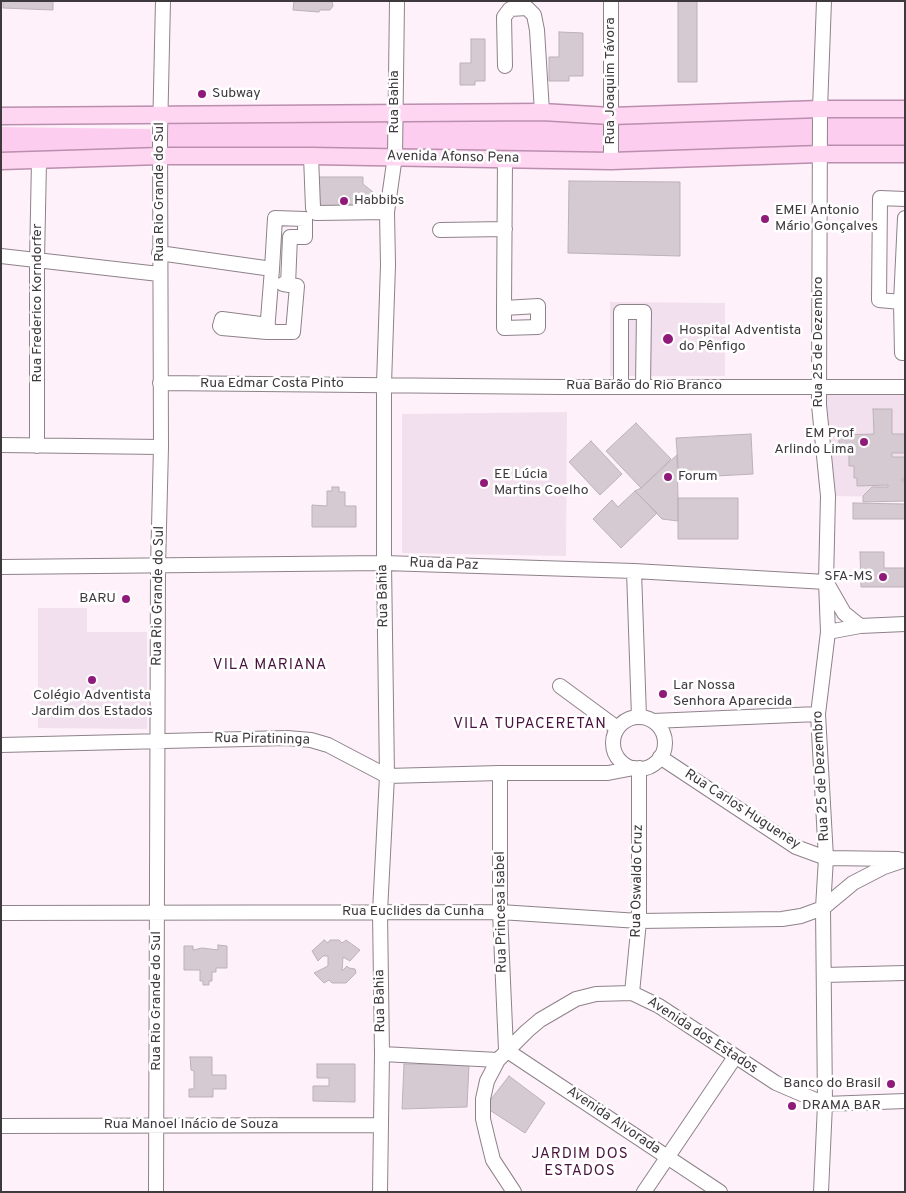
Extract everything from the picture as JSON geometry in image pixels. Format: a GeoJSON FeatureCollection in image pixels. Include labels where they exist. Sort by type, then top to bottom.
{"type":"FeatureCollection","features":[{"type":"Feature","properties":{"kind":"main road"},"geometry":{"type":"LineString","coordinates":[[1,116],[160,116],[394,112],[542,112],[611,116],[820,109],[905,109]]}},
{"type":"Feature","properties":{"kind":"main road","name":"Avenida Afonso Pena"},"geometry":{"type":"LineString","coordinates":[[1,161],[160,156],[395,156],[611,161],[820,154],[905,154]]}},
{"type":"Feature","properties":{"kind":"street","name":"Rua Rio Grande do Sul"},"geometry":{"type":"LineString","coordinates":[[156,1192],[158,567],[161,447],[159,254],[163,1]]}},
{"type":"Feature","properties":{"kind":"street","name":"Rua Bahia"},"geometry":{"type":"LineString","coordinates":[[380,1192],[382,1054],[380,912],[387,776],[384,384],[388,212],[395,156],[394,112],[397,1]]}},
{"type":"Feature","properties":{"kind":"street","name":"Rua Joaquim Távora"},"geometry":{"type":"LineString","coordinates":[[611,1],[611,161]]}},
{"type":"Feature","properties":{"kind":"street","name":"Rua 25 de Dezembro"},"geometry":{"type":"LineString","coordinates":[[821,1192],[825,1104],[823,908],[826,858],[818,714],[828,632],[826,582],[828,496],[819,405],[820,109],[824,1]]}},
{"type":"Feature","properties":{"kind":"street"},"geometry":{"type":"LineString","coordinates":[[505,66],[504,17],[510,9],[527,8],[534,15],[537,30],[542,112]]}},
{"type":"Feature","properties":{"kind":"street"},"geometry":{"type":"LineString","coordinates":[[311,156],[313,208],[316,213],[388,212]]}},
{"type":"Feature","properties":{"kind":"street"},"geometry":{"type":"LineString","coordinates":[[504,308],[505,159]]}},
{"type":"Feature","properties":{"kind":"street","name":"Rua Frederico Korndorfer"},"geometry":{"type":"LineString","coordinates":[[37,446],[39,161]]}},
{"type":"Feature","properties":{"kind":"street"},"geometry":{"type":"LineString","coordinates":[[901,302],[879,300],[880,198],[905,199]]}},
{"type":"Feature","properties":{"kind":"street"},"geometry":{"type":"LineString","coordinates":[[159,254],[271,276],[288,284],[297,286],[293,332],[268,328],[271,276],[275,218],[305,219],[305,237],[290,236],[288,284]]}},
{"type":"Feature","properties":{"kind":"street"},"geometry":{"type":"LineString","coordinates":[[905,218],[901,302],[902,353],[905,353]]}},
{"type":"Feature","properties":{"kind":"street"},"geometry":{"type":"LineString","coordinates":[[440,230],[505,229]]}},
{"type":"Feature","properties":{"kind":"street"},"geometry":{"type":"LineString","coordinates":[[1,256],[159,274]]}},
{"type":"Feature","properties":{"kind":"street"},"geometry":{"type":"LineString","coordinates":[[621,386],[621,312],[644,312],[643,386]]}},
{"type":"Feature","properties":{"kind":"street","name":"Rua Edmar Costa Pinto"},"geometry":{"type":"LineString","coordinates":[[160,383],[384,384]]}},
{"type":"Feature","properties":{"kind":"street","name":"Rua Barão do Rio Branco"},"geometry":{"type":"LineString","coordinates":[[384,384],[905,387]]}},
{"type":"Feature","properties":{"kind":"street"},"geometry":{"type":"LineString","coordinates":[[1,445],[161,447]]}},
{"type":"Feature","properties":{"kind":"street","name":"Rua da Paz"},"geometry":{"type":"LineString","coordinates":[[1,567],[158,567],[384,563],[634,571],[826,582]]}},
{"type":"Feature","properties":{"kind":"street"},"geometry":{"type":"LineString","coordinates":[[634,571],[639,717]]}},
{"type":"Feature","properties":{"kind":"street"},"geometry":{"type":"LineString","coordinates":[[826,582],[844,613],[860,626]]}},
{"type":"Feature","properties":{"kind":"street"},"geometry":{"type":"LineString","coordinates":[[828,632],[860,626],[905,624]]}},
{"type":"Feature","properties":{"kind":"street"},"geometry":{"type":"LineString","coordinates":[[560,686],[617,728]]}},
{"type":"Feature","properties":{"kind":"street"},"geometry":{"type":"LineString","coordinates":[[654,721],[818,714]]}},
{"type":"Feature","properties":{"kind":"street"},"geometry":{"type":"LineString","coordinates":[[634,717],[644,717],[654,721],[661,728],[665,738],[664,748],[660,757],[653,764],[636,768],[624,764],[617,757],[613,748],[613,737],[617,728],[625,721],[634,717]]}},
{"type":"Feature","properties":{"kind":"street","name":"Rua Piratininga"},"geometry":{"type":"LineString","coordinates":[[1,744],[287,738],[311,740],[328,745],[387,776],[608,773],[636,768]]}},
{"type":"Feature","properties":{"kind":"street","name":"Rua Carlos Hugueney"},"geometry":{"type":"LineString","coordinates":[[660,757],[796,847],[826,858],[905,859]]}},
{"type":"Feature","properties":{"kind":"street","name":"Rua Oswaldo Cruz"},"geometry":{"type":"LineString","coordinates":[[632,993],[639,920],[636,768]]}},
{"type":"Feature","properties":{"kind":"street","name":"Rua Princesa Isabel"},"geometry":{"type":"LineString","coordinates":[[500,773],[502,1055]]}},
{"type":"Feature","properties":{"kind":"street"},"geometry":{"type":"LineString","coordinates":[[823,908],[853,883],[884,867],[905,859]]}},
{"type":"Feature","properties":{"kind":"street","name":"Rua Euclides da Cunha"},"geometry":{"type":"LineString","coordinates":[[1,912],[500,912],[639,920],[782,919],[801,916],[823,908]]}},
{"type":"Feature","properties":{"kind":"street"},"geometry":{"type":"LineString","coordinates":[[824,975],[905,973]]}},
{"type":"Feature","properties":{"kind":"street","name":"Avenida dos Estados"},"geometry":{"type":"LineString","coordinates":[[513,1191],[493,1160],[483,1119],[483,1099],[487,1080],[502,1055],[540,1020],[576,999],[596,994],[632,993],[659,1006],[776,1083],[825,1104]]}},
{"type":"Feature","properties":{"kind":"street"},"geometry":{"type":"LineString","coordinates":[[382,1054],[502,1055]]}},
{"type":"Feature","properties":{"kind":"street","name":"Avenida Alvorada"},"geometry":{"type":"LineString","coordinates":[[502,1055],[720,1192]]}},
{"type":"Feature","properties":{"kind":"street"},"geometry":{"type":"LineString","coordinates":[[644,1192],[735,1057]]}},
{"type":"Feature","properties":{"kind":"street"},"geometry":{"type":"LineString","coordinates":[[825,1104],[905,1101]]}},
{"type":"Feature","properties":{"kind":"street","name":"Rua Manoel Inácio de Souza"},"geometry":{"type":"LineString","coordinates":[[1,1126],[380,1125]]}},
{"type":"Feature","properties":{"kind":"shaded area"},"geometry":{"type":"Polygon","coordinates":[[[905,109],[905,153],[160,156],[160,116],[905,109]]]}},
{"type":"Feature","properties":{"kind":"shaded area"},"geometry":{"type":"Polygon","coordinates":[[[1,127],[150,129],[153,140],[150,153],[1,154],[1,127]]]}},
{"type":"Feature","properties":{"kind":"shaded area","name":"Hospital Adventista do Pênfigo"},"geometry":{"type":"Polygon","coordinates":[[[610,302],[725,303],[725,376],[610,376],[610,302]]]}},
{"type":"Feature","properties":{"kind":"shaded area","name":"EM Prof Arlindo Lima"},"geometry":{"type":"Polygon","coordinates":[[[819,387],[905,387],[905,497],[828,496],[819,387]]]}},
{"type":"Feature","properties":{"kind":"shaded area","name":"EE Lúcia Martins Coelho"},"geometry":{"type":"Polygon","coordinates":[[[567,412],[566,556],[402,553],[402,414],[567,412]]]}},
{"type":"Feature","properties":{"kind":"shaded area","name":"Colégio Adventista Jardim dos Estados"},"geometry":{"type":"Polygon","coordinates":[[[38,608],[87,608],[87,632],[147,632],[147,729],[38,728],[38,608]]]}},
{"type":"Feature","properties":{"kind":"building"},"geometry":{"type":"Polygon","coordinates":[[[3,1],[53,1],[53,10],[3,8],[3,1]]]}},
{"type":"Feature","properties":{"kind":"building"},"geometry":{"type":"Polygon","coordinates":[[[294,1],[332,1],[333,6],[330,10],[320,10],[319,12],[293,10],[294,1]]]}},
{"type":"Feature","properties":{"kind":"building"},"geometry":{"type":"Polygon","coordinates":[[[678,1],[697,1],[697,82],[678,82],[678,1]]]}},
{"type":"Feature","properties":{"kind":"building"},"geometry":{"type":"Polygon","coordinates":[[[559,32],[583,33],[583,76],[569,76],[569,81],[549,81],[549,57],[559,57],[559,32]]]}},
{"type":"Feature","properties":{"kind":"building"},"geometry":{"type":"Polygon","coordinates":[[[471,39],[485,39],[485,81],[475,81],[475,85],[460,85],[460,63],[471,63],[471,39]]]}},
{"type":"Feature","properties":{"kind":"building","name":"Habbibs"},"geometry":{"type":"Polygon","coordinates":[[[315,177],[363,177],[363,184],[373,192],[374,209],[315,210],[315,177]]]}},
{"type":"Feature","properties":{"kind":"building"},"geometry":{"type":"Polygon","coordinates":[[[569,181],[680,182],[680,256],[568,253],[569,181]]]}},
{"type":"Feature","properties":{"kind":"building"},"geometry":{"type":"Polygon","coordinates":[[[873,409],[892,409],[892,434],[905,434],[905,453],[892,453],[892,457],[905,457],[905,479],[902,479],[902,481],[905,481],[905,501],[863,502],[863,496],[872,487],[888,487],[888,485],[857,486],[857,478],[854,478],[854,466],[849,466],[849,454],[839,454],[839,435],[874,434],[873,409]]]}},
{"type":"Feature","properties":{"kind":"building"},"geometry":{"type":"Polygon","coordinates":[[[636,423],[671,459],[641,488],[606,451],[636,423]]]}},
{"type":"Feature","properties":{"kind":"building"},"geometry":{"type":"Polygon","coordinates":[[[751,434],[753,474],[679,478],[676,438],[751,434]]]}},
{"type":"Feature","properties":{"kind":"building"},"geometry":{"type":"Polygon","coordinates":[[[591,441],[622,474],[600,495],[569,462],[591,441]]]}},
{"type":"Feature","properties":{"kind":"building"},"geometry":{"type":"Polygon","coordinates":[[[677,455],[678,521],[662,519],[635,491],[641,488],[677,455]]]}},
{"type":"Feature","properties":{"kind":"building"},"geometry":{"type":"Polygon","coordinates":[[[332,487],[339,487],[339,492],[345,492],[345,506],[356,506],[356,527],[312,527],[312,505],[327,506],[327,491],[332,491],[332,487]]]}},
{"type":"Feature","properties":{"kind":"building"},"geometry":{"type":"Polygon","coordinates":[[[635,491],[657,513],[621,548],[593,519],[612,500],[618,507],[635,491]]]}},
{"type":"Feature","properties":{"kind":"building"},"geometry":{"type":"Polygon","coordinates":[[[678,498],[738,498],[738,539],[678,539],[678,498]]]}},
{"type":"Feature","properties":{"kind":"building"},"geometry":{"type":"Polygon","coordinates":[[[853,503],[905,504],[905,519],[853,519],[853,503]]]}},
{"type":"Feature","properties":{"kind":"building","name":"SFA-MS"},"geometry":{"type":"Polygon","coordinates":[[[860,552],[884,552],[884,568],[905,568],[905,587],[861,587],[860,552]]]}},
{"type":"Feature","properties":{"kind":"building"},"geometry":{"type":"Polygon","coordinates":[[[324,940],[328,943],[330,940],[339,940],[342,943],[346,940],[360,950],[350,961],[343,957],[342,971],[347,966],[355,969],[356,973],[346,983],[332,983],[329,980],[324,983],[314,973],[328,966],[328,956],[323,956],[318,961],[312,951],[324,940]]]}},
{"type":"Feature","properties":{"kind":"building"},"geometry":{"type":"Polygon","coordinates":[[[218,945],[227,946],[227,968],[216,968],[216,972],[212,972],[212,981],[209,981],[209,985],[203,985],[203,981],[200,981],[200,970],[184,970],[184,946],[193,946],[193,950],[202,948],[218,950],[218,945]]]}},
{"type":"Feature","properties":{"kind":"building"},"geometry":{"type":"Polygon","coordinates":[[[190,1057],[212,1057],[212,1075],[226,1075],[226,1089],[213,1089],[213,1097],[189,1097],[189,1089],[194,1089],[194,1071],[191,1070],[190,1057]]]}},
{"type":"Feature","properties":{"kind":"building"},"geometry":{"type":"Polygon","coordinates":[[[317,1064],[355,1064],[355,1102],[313,1101],[313,1086],[329,1086],[329,1078],[317,1078],[317,1064]]]}},
{"type":"Feature","properties":{"kind":"building"},"geometry":{"type":"Polygon","coordinates":[[[404,1064],[469,1065],[467,1107],[402,1109],[404,1064]]]}},
{"type":"Feature","properties":{"kind":"building"},"geometry":{"type":"Polygon","coordinates":[[[509,1076],[545,1103],[525,1133],[485,1107],[509,1076]]]}},
{"type":"Feature","properties":{"kind":"place","name":"Subway"},"geometry":{"type":"Point","coordinates":[202,94]}},
{"type":"Feature","properties":{"kind":"place","name":"Habbibs"},"geometry":{"type":"Point","coordinates":[344,201]}},
{"type":"Feature","properties":{"kind":"place","name":"EMEI Antonio Mário Gonçalves"},"geometry":{"type":"Point","coordinates":[765,219]}},
{"type":"Feature","properties":{"kind":"place","name":"Hospital Adventista do Pênfigo"},"geometry":{"type":"Point","coordinates":[668,339]}},
{"type":"Feature","properties":{"kind":"place","name":"EM Prof Arlindo Lima"},"geometry":{"type":"Point","coordinates":[864,442]}},
{"type":"Feature","properties":{"kind":"place","name":"Forum"},"geometry":{"type":"Point","coordinates":[668,477]}},
{"type":"Feature","properties":{"kind":"place","name":"EE Lúcia Martins Coelho"},"geometry":{"type":"Point","coordinates":[484,483]}},
{"type":"Feature","properties":{"kind":"place","name":"SFA-MS"},"geometry":{"type":"Point","coordinates":[883,577]}},
{"type":"Feature","properties":{"kind":"place","name":"BARU"},"geometry":{"type":"Point","coordinates":[126,599]}},
{"type":"Feature","properties":{"kind":"place","name":"Colégio Adventista Jardim dos Estados"},"geometry":{"type":"Point","coordinates":[92,680]}},
{"type":"Feature","properties":{"kind":"place","name":"Lar Nossa Senhora Aparecida"},"geometry":{"type":"Point","coordinates":[663,694]}},
{"type":"Feature","properties":{"kind":"place","name":"Banco do Brasil"},"geometry":{"type":"Point","coordinates":[891,1084]}},
{"type":"Feature","properties":{"kind":"place","name":"DRAMA BAR"},"geometry":{"type":"Point","coordinates":[792,1106]}},
{"type":"Feature","properties":{"kind":"district","name":"VILA MARIANA"},"geometry":{"type":"Point","coordinates":[270,666]}},
{"type":"Feature","properties":{"kind":"district","name":"VILA TUPACERETAN"},"geometry":{"type":"Point","coordinates":[530,725]}},
{"type":"Feature","properties":{"kind":"district","name":"JARDIM DOS ESTADOS"},"geometry":{"type":"Point","coordinates":[580,1164]}}]}
